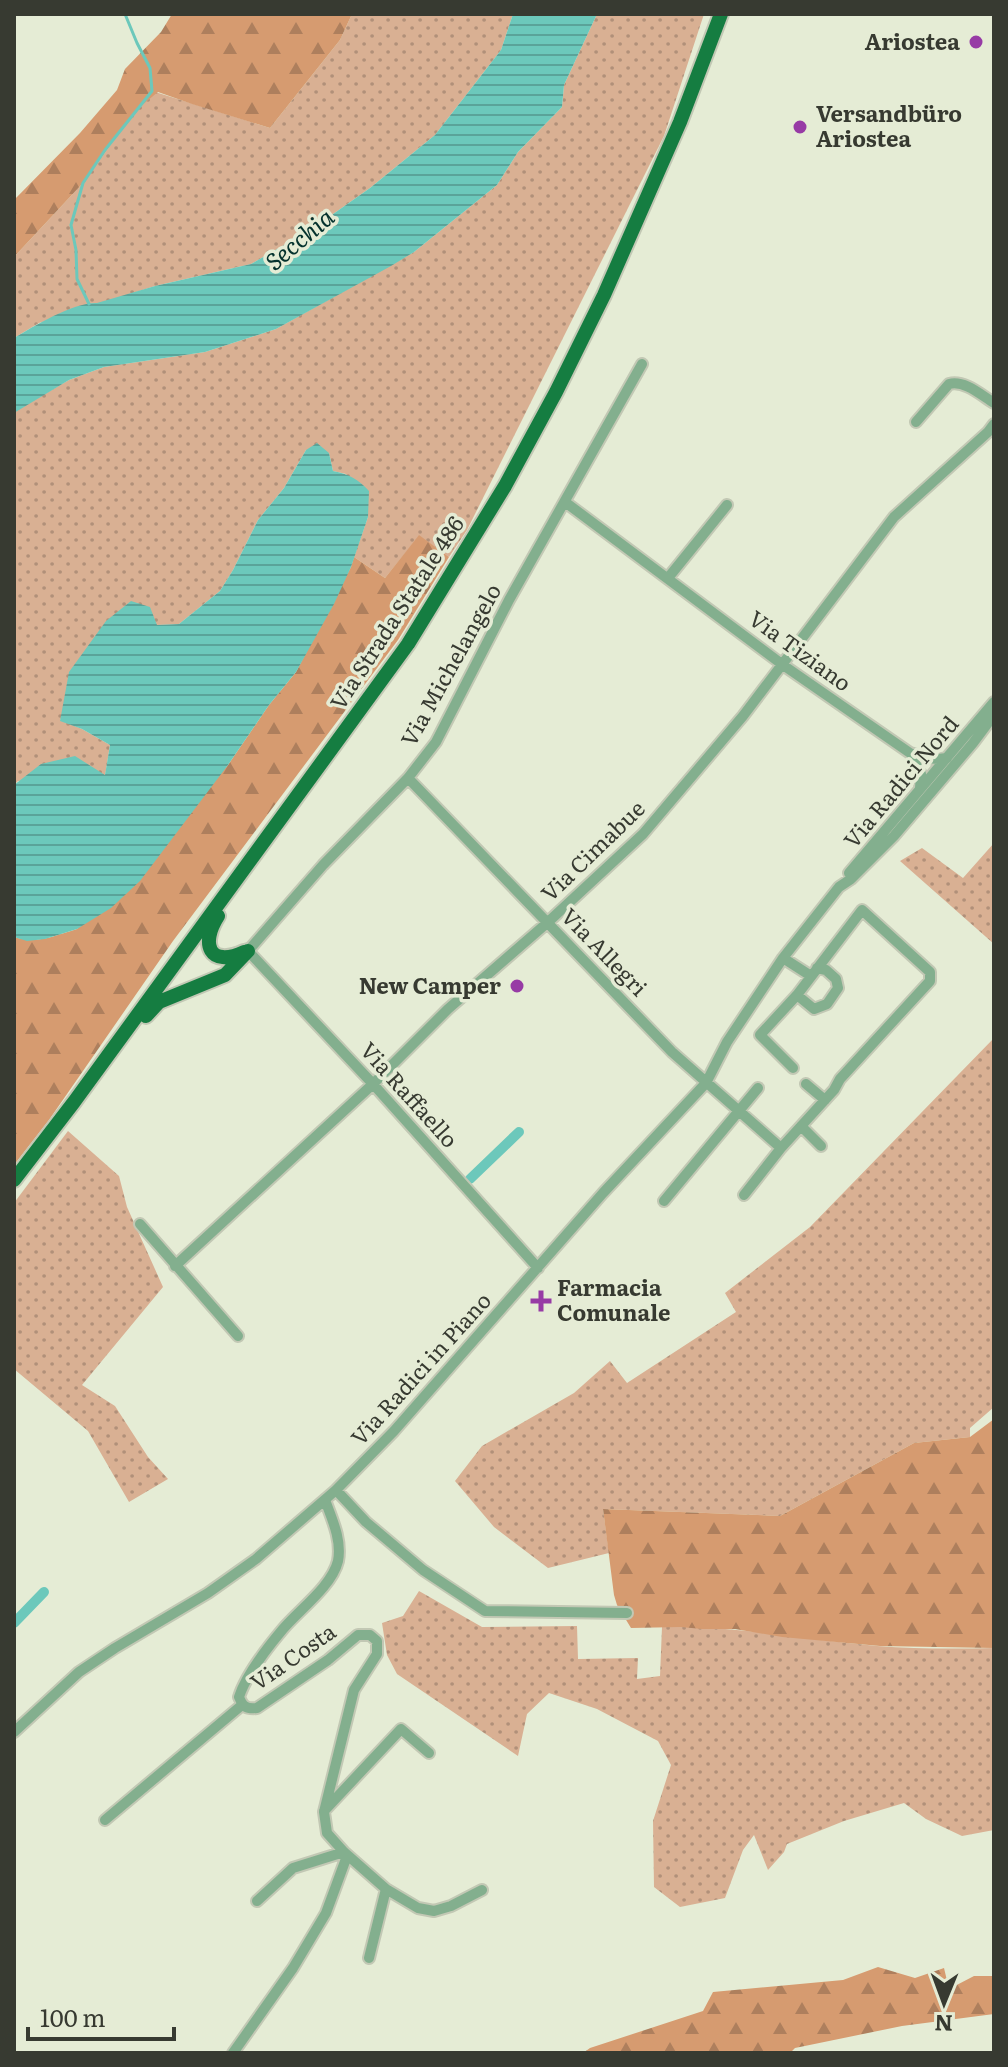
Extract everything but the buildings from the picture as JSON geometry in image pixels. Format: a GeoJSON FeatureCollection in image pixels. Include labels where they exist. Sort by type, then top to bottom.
{"type":"FeatureCollection","features":[{"type":"Feature","properties":{"kind":"main road","name":"Via Strada Statale 486"},"geometry":{"type":"LineString","coordinates":[[14,1180],[408,644],[505,486],[604,295],[680,122],[721,14]]}},
{"type":"Feature","properties":{"kind":"main road"},"geometry":{"type":"LineString","coordinates":[[248,951],[228,959],[219,958],[211,952],[208,942],[215,920],[235,892],[256,852]]}},
{"type":"Feature","properties":{"kind":"main road"},"geometry":{"type":"LineString","coordinates":[[105,1059],[124,1046],[159,1002],[225,975],[248,951]]}},
{"type":"Feature","properties":{"kind":"street","name":"Via Michelangelo"},"geometry":{"type":"LineString","coordinates":[[248,951],[323,865],[408,778],[436,742],[509,600],[642,364]]}},
{"type":"Feature","properties":{"kind":"street"},"geometry":{"type":"LineString","coordinates":[[916,422],[949,384],[956,382],[994,403]]}},
{"type":"Feature","properties":{"kind":"street","name":"Via Cimabue"},"geometry":{"type":"LineString","coordinates":[[175,1266],[373,1084],[448,1009],[643,834],[743,716],[894,517],[994,424]]}},
{"type":"Feature","properties":{"kind":"street","name":"Via Tiziano"},"geometry":{"type":"LineString","coordinates":[[565,502],[783,665],[910,753]]}},
{"type":"Feature","properties":{"kind":"street"},"geometry":{"type":"LineString","coordinates":[[668,578],[727,505]]}},
{"type":"Feature","properties":{"kind":"street","name":"Via Radici Nord"},"geometry":{"type":"LineString","coordinates":[[839,887],[994,702]]}},
{"type":"Feature","properties":{"kind":"street","name":"Via Radici Nord"},"geometry":{"type":"LineString","coordinates":[[942,779],[990,724],[994,715]]}},
{"type":"Feature","properties":{"kind":"street"},"geometry":{"type":"LineString","coordinates":[[972,729],[990,724]]}},
{"type":"Feature","properties":{"kind":"street"},"geometry":{"type":"LineString","coordinates":[[910,753],[937,760],[947,758]]}},
{"type":"Feature","properties":{"kind":"street"},"geometry":{"type":"LineString","coordinates":[[910,753],[921,774],[920,790]]}},
{"type":"Feature","properties":{"kind":"street","name":"Via Allegri"},"geometry":{"type":"LineString","coordinates":[[408,778],[672,1052],[781,1148]]}},
{"type":"Feature","properties":{"kind":"street","name":"Via Radici in Piano"},"geometry":{"type":"LineString","coordinates":[[14,1732],[79,1672],[208,1593],[256,1559],[336,1490],[394,1431],[603,1193],[706,1083],[727,1042],[783,958],[839,887],[879,852],[942,779]]}},
{"type":"Feature","properties":{"kind":"street"},"geometry":{"type":"LineString","coordinates":[[744,1195],[840,1079],[930,981],[930,972],[862,910],[797,995],[760,1035],[793,1068]]}},
{"type":"Feature","properties":{"kind":"street","name":"Via Raffaello"},"geometry":{"type":"LineString","coordinates":[[248,951],[373,1084],[538,1268]]}},
{"type":"Feature","properties":{"kind":"street"},"geometry":{"type":"LineString","coordinates":[[783,958],[814,972],[826,970],[836,979],[838,988],[827,1004],[814,1009],[797,995]]}},
{"type":"Feature","properties":{"kind":"street"},"geometry":{"type":"LineString","coordinates":[[806,1084],[825,1100]]}},
{"type":"Feature","properties":{"kind":"street"},"geometry":{"type":"LineString","coordinates":[[664,1201],[758,1088]]}},
{"type":"Feature","properties":{"kind":"street"},"geometry":{"type":"LineString","coordinates":[[801,1126],[821,1146]]}},
{"type":"Feature","properties":{"kind":"street"},"geometry":{"type":"LineString","coordinates":[[140,1224],[238,1336]]}},
{"type":"Feature","properties":{"kind":"street"},"geometry":{"type":"LineString","coordinates":[[336,1490],[366,1522],[423,1570],[485,1611],[627,1613]]}},
{"type":"Feature","properties":{"kind":"street","name":"Via Costa"},"geometry":{"type":"LineString","coordinates":[[324,1812],[354,1690],[377,1654],[377,1641],[370,1635],[358,1635],[328,1660],[257,1708],[248,1709],[239,1697],[243,1685],[282,1630],[327,1582],[337,1563],[339,1546],[325,1500]]}},
{"type":"Feature","properties":{"kind":"street"},"geometry":{"type":"LineString","coordinates":[[105,1820],[242,1705]]}},
{"type":"Feature","properties":{"kind":"street"},"geometry":{"type":"LineString","coordinates":[[429,1753],[401,1729],[324,1812],[327,1833],[345,1854],[386,1889],[418,1908],[434,1911],[482,1890]]}},
{"type":"Feature","properties":{"kind":"street"},"geometry":{"type":"LineString","coordinates":[[257,1901],[293,1868],[345,1854]]}},
{"type":"Feature","properties":{"kind":"street"},"geometry":{"type":"LineString","coordinates":[[233,2053],[293,1968],[326,1913],[345,1854]]}},
{"type":"Feature","properties":{"kind":"street"},"geometry":{"type":"LineString","coordinates":[[369,1958],[386,1889]]}},
{"type":"Feature","properties":{"kind":"shaded area"},"geometry":{"type":"Polygon","coordinates":[[[352,14],[513,14],[501,50],[435,135],[370,188],[309,231],[251,264],[155,286],[39,323],[14,338],[14,257],[83,183],[152,91],[270,128],[340,40],[352,14]]]}},
{"type":"Feature","properties":{"kind":"shaded area"},"geometry":{"type":"Polygon","coordinates":[[[597,14],[704,14],[664,136],[467,530],[449,557],[419,536],[385,578],[354,557],[368,517],[346,474],[333,471],[329,453],[306,450],[284,488],[258,520],[220,591],[179,624],[157,625],[60,720],[110,745],[105,776],[18,781],[14,785],[15,411],[69,380],[104,367],[205,352],[276,329],[414,252],[497,185],[518,152],[562,107],[564,85],[597,14]]]}},
{"type":"Feature","properties":{"kind":"shaded area"},"geometry":{"type":"Polygon","coordinates":[[[994,843],[994,944],[900,861],[922,848],[963,878],[994,843]]]}},
{"type":"Feature","properties":{"kind":"shaded area"},"geometry":{"type":"Polygon","coordinates":[[[994,1038],[994,1407],[970,1428],[970,1437],[914,1443],[780,1516],[603,1509],[609,1553],[548,1568],[494,1527],[455,1481],[482,1446],[574,1393],[610,1361],[627,1383],[736,1312],[725,1293],[810,1227],[994,1038]]]}},
{"type":"Feature","properties":{"kind":"shaded area"},"geometry":{"type":"Polygon","coordinates":[[[68,1131],[119,1176],[127,1207],[163,1287],[82,1385],[115,1406],[148,1457],[168,1479],[129,1502],[88,1431],[14,1369],[14,1203],[68,1131]]]}},
{"type":"Feature","properties":{"kind":"shaded area"},"geometry":{"type":"Polygon","coordinates":[[[419,1591],[482,1627],[577,1626],[578,1659],[638,1658],[637,1679],[660,1676],[662,1627],[743,1631],[892,1647],[994,1648],[994,1830],[962,1836],[926,1819],[904,1803],[844,1821],[787,1844],[768,1870],[754,1835],[743,1850],[725,1898],[680,1907],[654,1887],[653,1821],[671,1765],[658,1741],[597,1709],[549,1693],[527,1714],[518,1756],[397,1674],[387,1655],[382,1623],[403,1616],[419,1591]]]}},
{"type":"Feature","properties":{"kind":"green space"},"geometry":{"type":"Polygon","coordinates":[[[172,14],[352,14],[340,40],[270,128],[158,92],[136,110],[83,183],[14,257],[14,200],[117,90],[125,69],[161,32],[172,14]]]}},
{"type":"Feature","properties":{"kind":"green space"},"geometry":{"type":"Polygon","coordinates":[[[419,535],[449,557],[398,640],[173,941],[49,1120],[14,1165],[14,937],[38,939],[77,929],[228,765],[296,672],[354,557],[385,578],[419,535]]]}},
{"type":"Feature","properties":{"kind":"green space"},"geometry":{"type":"Polygon","coordinates":[[[994,1419],[994,1648],[880,1646],[782,1637],[735,1629],[631,1628],[617,1605],[603,1509],[780,1516],[914,1443],[970,1437],[994,1419]]]}},
{"type":"Feature","properties":{"kind":"green space"},"geometry":{"type":"Polygon","coordinates":[[[878,1967],[915,1978],[944,1968],[949,1989],[974,1976],[994,1976],[994,2014],[902,2026],[795,2048],[790,2053],[583,2053],[590,2048],[703,2011],[713,1992],[843,1980],[878,1967]]]}},
{"type":"Feature","properties":{"kind":"water","name":"Secchia"},"geometry":{"type":"Polygon","coordinates":[[[513,14],[597,14],[564,85],[562,107],[518,152],[497,185],[414,252],[276,329],[205,352],[104,367],[69,380],[14,413],[14,338],[77,306],[251,264],[309,231],[370,188],[435,135],[501,50],[513,14]]]}},
{"type":"Feature","properties":{"kind":"water"},"geometry":{"type":"Polygon","coordinates":[[[317,443],[329,453],[333,471],[353,478],[369,491],[368,517],[334,604],[296,672],[140,881],[111,908],[77,929],[45,939],[27,941],[14,937],[14,785],[41,764],[75,756],[105,775],[110,745],[60,721],[69,672],[106,621],[131,601],[150,607],[157,625],[179,624],[220,591],[258,520],[284,488],[306,450],[317,443]]]}},
{"type":"Feature","properties":{"kind":"waterway"},"geometry":{"type":"LineString","coordinates":[[89,304],[77,279],[71,225],[83,183],[152,91],[150,68],[125,14]]}},
{"type":"Feature","properties":{"kind":"waterway"},"geometry":{"type":"LineString","coordinates":[[470,1179],[519,1132]]}},
{"type":"Feature","properties":{"kind":"waterway"},"geometry":{"type":"LineString","coordinates":[[14,1623],[44,1592]]}},
{"type":"Feature","properties":{"kind":"place","name":"Ariostea"},"geometry":{"type":"Point","coordinates":[976,42]}},
{"type":"Feature","properties":{"kind":"place","name":"Versandbüro Ariostea"},"geometry":{"type":"Point","coordinates":[800,127]}},
{"type":"Feature","properties":{"kind":"place","name":"New Camper"},"geometry":{"type":"Point","coordinates":[517,986]}},
{"type":"Feature","properties":{"kind":"place","name":"Farmacia Comunale"},"geometry":{"type":"Point","coordinates":[541,1301]}}]}
